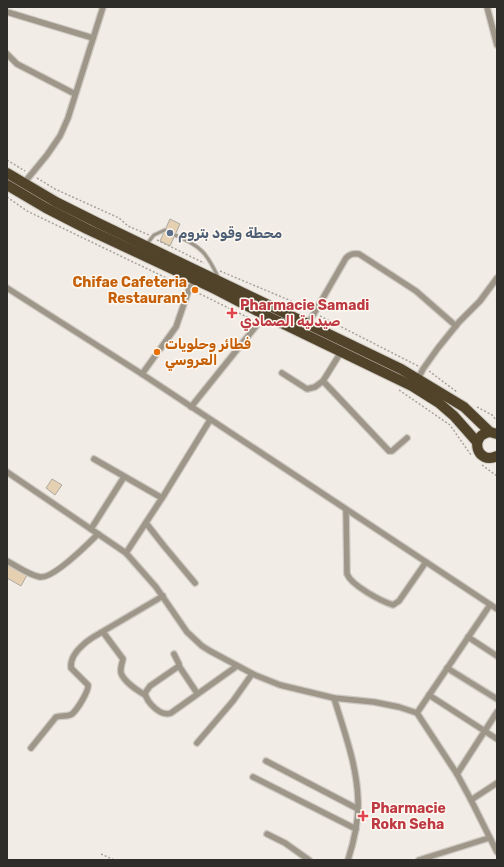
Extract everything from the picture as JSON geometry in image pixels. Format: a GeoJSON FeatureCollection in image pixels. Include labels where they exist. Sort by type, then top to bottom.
{"type":"FeatureCollection","features":[{"type":"Feature","properties":{"kind":"highway"},"geometry":{"type":"LineString","coordinates":[[7,173],[64,205],[145,246],[401,369],[464,407],[495,432]]}},
{"type":"Feature","properties":{"kind":"highway"},"geometry":{"type":"LineString","coordinates":[[7,185],[46,208],[87,229],[196,280],[265,315],[389,374],[427,395],[454,416],[477,442],[478,451],[484,457],[495,459]]}},
{"type":"Feature","properties":{"kind":"highway"},"geometry":{"type":"LineString","coordinates":[[477,442],[482,435],[495,432]]}},
{"type":"Feature","properties":{"kind":"street"},"geometry":{"type":"LineString","coordinates":[[487,7],[497,45]]}},
{"type":"Feature","properties":{"kind":"street"},"geometry":{"type":"LineString","coordinates":[[24,183],[47,155],[60,136],[68,118],[93,38],[100,8]]}},
{"type":"Feature","properties":{"kind":"street"},"geometry":{"type":"LineString","coordinates":[[7,12],[93,38]]}},
{"type":"Feature","properties":{"kind":"street"},"geometry":{"type":"LineString","coordinates":[[7,54],[17,64],[75,94]]}},
{"type":"Feature","properties":{"kind":"street"},"geometry":{"type":"LineString","coordinates":[[308,324],[346,258],[349,255],[359,254],[416,291],[456,326]]}},
{"type":"Feature","properties":{"kind":"street"},"geometry":{"type":"LineString","coordinates":[[418,379],[423,369],[456,326],[480,301],[497,278]]}},
{"type":"Feature","properties":{"kind":"street"},"geometry":{"type":"LineString","coordinates":[[142,374],[176,326],[190,289],[196,280]]}},
{"type":"Feature","properties":{"kind":"street"},"geometry":{"type":"LineString","coordinates":[[7,288],[142,374],[497,609]]}},
{"type":"Feature","properties":{"kind":"street"},"geometry":{"type":"LineString","coordinates":[[191,407],[265,315]]}},
{"type":"Feature","properties":{"kind":"street"},"geometry":{"type":"LineString","coordinates":[[282,374],[307,389],[315,387],[323,381],[341,352]]}},
{"type":"Feature","properties":{"kind":"street"},"geometry":{"type":"LineString","coordinates":[[323,381],[389,451],[392,451],[407,438]]}},
{"type":"Feature","properties":{"kind":"street"},"geometry":{"type":"LineString","coordinates":[[126,553],[210,420]]}},
{"type":"Feature","properties":{"kind":"street"},"geometry":{"type":"LineString","coordinates":[[94,459],[162,498]]}},
{"type":"Feature","properties":{"kind":"street"},"geometry":{"type":"LineString","coordinates":[[7,472],[126,553],[163,596],[191,636],[210,651],[252,674],[275,684],[334,698],[374,702],[399,707],[417,713],[457,774],[497,852]]}},
{"type":"Feature","properties":{"kind":"street"},"geometry":{"type":"LineString","coordinates":[[91,529],[124,477]]}},
{"type":"Feature","properties":{"kind":"street"},"geometry":{"type":"LineString","coordinates":[[346,510],[347,574],[350,580],[358,586],[385,603],[393,605],[399,601],[426,562]]}},
{"type":"Feature","properties":{"kind":"street"},"geometry":{"type":"LineString","coordinates":[[146,522],[195,583]]}},
{"type":"Feature","properties":{"kind":"street"},"geometry":{"type":"LineString","coordinates":[[7,561],[30,574],[45,577],[63,566],[98,534]]}},
{"type":"Feature","properties":{"kind":"street"},"geometry":{"type":"LineString","coordinates":[[31,748],[56,717],[73,714],[87,692],[88,685],[73,671],[71,665],[71,661],[76,653],[84,644],[136,611],[163,596]]}},
{"type":"Feature","properties":{"kind":"street"},"geometry":{"type":"LineString","coordinates":[[417,713],[490,605]]}},
{"type":"Feature","properties":{"kind":"street"},"geometry":{"type":"LineString","coordinates":[[103,632],[123,659],[121,670],[122,675],[145,695],[159,711],[168,714],[237,666]]}},
{"type":"Feature","properties":{"kind":"street"},"geometry":{"type":"LineString","coordinates":[[468,637],[497,656]]}},
{"type":"Feature","properties":{"kind":"street"},"geometry":{"type":"LineString","coordinates":[[174,654],[179,666],[197,694]]}},
{"type":"Feature","properties":{"kind":"street"},"geometry":{"type":"LineString","coordinates":[[145,695],[150,686],[179,666]]}},
{"type":"Feature","properties":{"kind":"street"},"geometry":{"type":"LineString","coordinates":[[447,668],[497,698]]}},
{"type":"Feature","properties":{"kind":"street"},"geometry":{"type":"LineString","coordinates":[[197,743],[252,674]]}},
{"type":"Feature","properties":{"kind":"street"},"geometry":{"type":"LineString","coordinates":[[429,695],[497,739]]}},
{"type":"Feature","properties":{"kind":"street"},"geometry":{"type":"LineString","coordinates":[[334,698],[350,749],[356,781],[358,810],[356,829],[348,860]]}},
{"type":"Feature","properties":{"kind":"street"},"geometry":{"type":"LineString","coordinates":[[457,774],[497,712]]}},
{"type":"Feature","properties":{"kind":"street"},"geometry":{"type":"LineString","coordinates":[[266,761],[358,810]]}},
{"type":"Feature","properties":{"kind":"street"},"geometry":{"type":"LineString","coordinates":[[253,777],[356,829]]}},
{"type":"Feature","properties":{"kind":"street"},"geometry":{"type":"LineString","coordinates":[[471,800],[497,783]]}},
{"type":"Feature","properties":{"kind":"street"},"geometry":{"type":"LineString","coordinates":[[267,834],[285,843],[309,860]]}},
{"type":"Feature","properties":{"kind":"street"},"geometry":{"type":"LineString","coordinates":[[419,860],[489,838]]}},
{"type":"Feature","properties":{"kind":"lane"},"geometry":{"type":"LineString","coordinates":[[145,246],[152,237],[165,230]]}},
{"type":"Feature","properties":{"kind":"lane"},"geometry":{"type":"LineString","coordinates":[[175,235],[193,244],[204,252],[220,281]]}},
{"type":"Feature","properties":{"kind":"path"},"geometry":{"type":"LineString","coordinates":[[7,160],[30,175],[55,188],[119,218],[128,226],[214,268],[289,300],[430,372],[459,394]]}},
{"type":"Feature","properties":{"kind":"path"},"geometry":{"type":"LineString","coordinates":[[477,407],[492,415],[497,420]]}},
{"type":"Feature","properties":{"kind":"path"},"geometry":{"type":"LineString","coordinates":[[101,854],[114,860]]}},
{"type":"Feature","properties":{"kind":"building","name":"محطة وقود بتروم"},"geometry":{"type":"Polygon","coordinates":[[[170,219],[180,224],[170,246],[160,241],[170,219]]]}},
{"type":"Feature","properties":{"kind":"building"},"geometry":{"type":"Polygon","coordinates":[[[52,479],[62,485],[55,495],[46,488],[52,479]]]}},
{"type":"Feature","properties":{"kind":"building"},"geometry":{"type":"Polygon","coordinates":[[[7,565],[27,575],[21,586],[7,578],[7,565]]]}},
{"type":"Feature","properties":{"kind":"place","name":"محطة وقود بتروم"},"geometry":{"type":"Point","coordinates":[170,233]}},
{"type":"Feature","properties":{"kind":"place","name":"Chifae Cafeteria Restaurant"},"geometry":{"type":"Point","coordinates":[195,290]}},
{"type":"Feature","properties":{"kind":"place","name":"Pharmacie Samadi صيدلية الصمادي"},"geometry":{"type":"Point","coordinates":[232,313]}},
{"type":"Feature","properties":{"kind":"place","name":"فطائر وحلويات العروسي"},"geometry":{"type":"Point","coordinates":[157,352]}},
{"type":"Feature","properties":{"kind":"place","name":"Pharmacie Rokn Seha"},"geometry":{"type":"Point","coordinates":[363,816]}}]}
